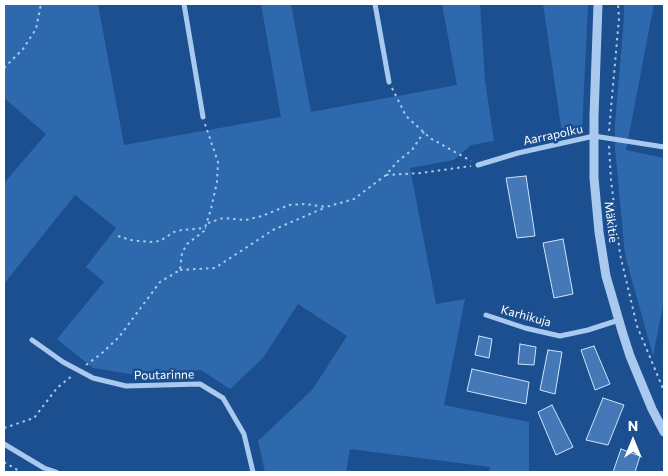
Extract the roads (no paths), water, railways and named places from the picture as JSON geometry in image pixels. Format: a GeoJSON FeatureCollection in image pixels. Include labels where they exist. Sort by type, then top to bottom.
{"type":"FeatureCollection","features":[{"type":"Feature","properties":{"kind":"street"},"geometry":{"type":"LineString","coordinates":[[184,4],[203,117]]}},
{"type":"Feature","properties":{"kind":"street"},"geometry":{"type":"LineString","coordinates":[[376,4],[389,82]]}},
{"type":"Feature","properties":{"kind":"street","name":"Mäkitie"},"geometry":{"type":"LineString","coordinates":[[598,4],[594,178],[599,232],[606,276],[618,320],[630,356],[652,409],[664,432]]}},
{"type":"Feature","properties":{"kind":"street","name":"Aarrapolku"},"geometry":{"type":"LineString","coordinates":[[478,165],[518,153],[594,136],[664,147]]}},
{"type":"Feature","properties":{"kind":"street","name":"Karhikuja"},"geometry":{"type":"LineString","coordinates":[[486,315],[525,328],[560,336],[588,330],[618,320]]}},
{"type":"Feature","properties":{"kind":"street","name":"Poutarinne"},"geometry":{"type":"LineString","coordinates":[[32,340],[93,378],[126,386],[200,384],[223,398],[244,434],[253,472]]}},
{"type":"Feature","properties":{"kind":"street"},"geometry":{"type":"LineString","coordinates":[[4,444],[44,468],[56,472]]}}]}
